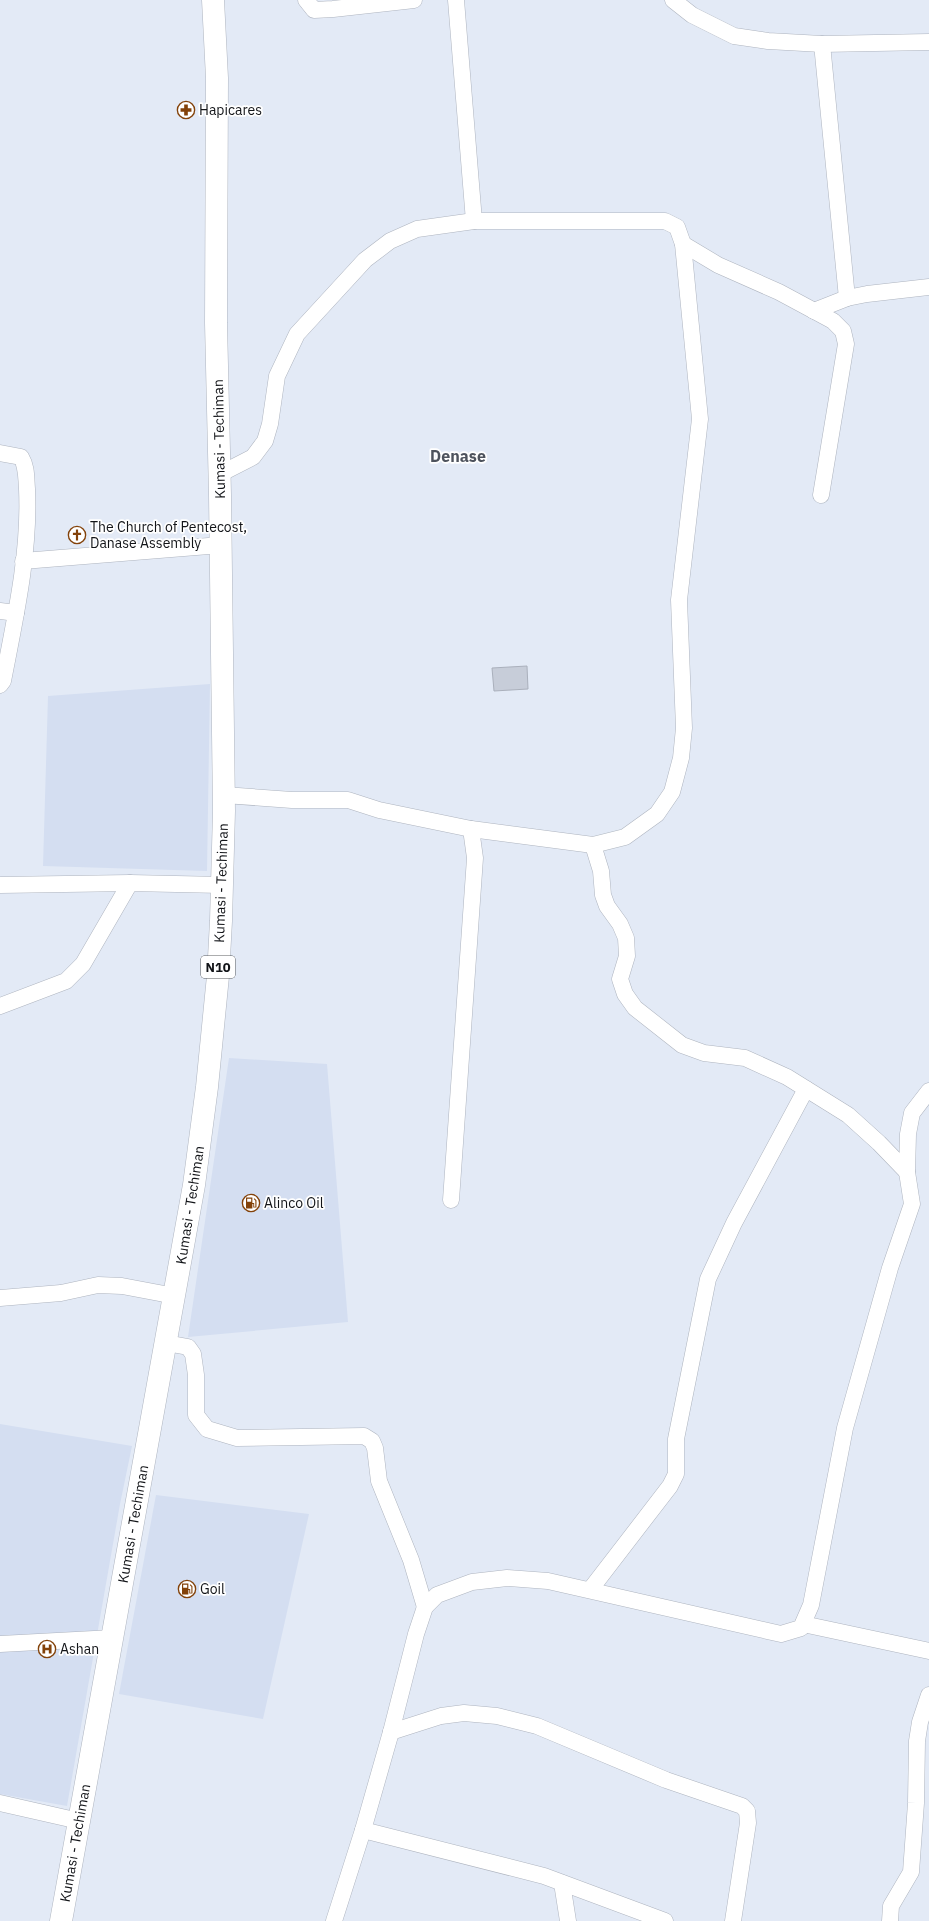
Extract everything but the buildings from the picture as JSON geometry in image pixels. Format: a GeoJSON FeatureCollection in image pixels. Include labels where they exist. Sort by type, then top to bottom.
{"type":"FeatureCollection","features":[{"type":"Feature","properties":{"kind":"highway","name":"Kumasi - Techiman"},"geometry":{"type":"LineString","coordinates":[[61,1921],[194,1185],[207,1087],[218,976],[224,795],[220,474],[216,323],[217,78],[213,0]]}},
{"type":"Feature","properties":{"kind":"street"},"geometry":{"type":"LineString","coordinates":[[306,0],[314,10],[333,10],[392,1],[414,0]]}},
{"type":"Feature","properties":{"kind":"street"},"geometry":{"type":"LineString","coordinates":[[456,0],[474,221]]}},
{"type":"Feature","properties":{"kind":"street"},"geometry":{"type":"LineString","coordinates":[[673,0],[692,15],[734,36],[768,41],[822,44],[929,42]]}},
{"type":"Feature","properties":{"kind":"street"},"geometry":{"type":"LineString","coordinates":[[822,44],[847,298]]}},
{"type":"Feature","properties":{"kind":"street"},"geometry":{"type":"LineString","coordinates":[[220,474],[253,457],[265,441],[270,424],[277,376],[297,334],[365,260],[390,241],[417,229],[474,221],[666,221],[677,227],[683,244],[700,419],[679,600],[684,706],[684,728],[681,758],[672,792],[657,814],[625,837],[593,845],[470,828],[379,810],[348,800],[292,800],[224,795]]}},
{"type":"Feature","properties":{"kind":"street"},"geometry":{"type":"LineString","coordinates":[[683,244],[718,265],[779,292],[833,321],[844,331],[846,344],[821,495]]}},
{"type":"Feature","properties":{"kind":"street"},"geometry":{"type":"LineString","coordinates":[[814,311],[847,298],[929,287]]}},
{"type":"Feature","properties":{"kind":"street"},"geometry":{"type":"LineString","coordinates":[[0,453],[21,457],[25,465],[28,519],[16,613],[3,681],[0,685]]}},
{"type":"Feature","properties":{"kind":"street"},"geometry":{"type":"LineString","coordinates":[[23,562],[221,545]]}},
{"type":"Feature","properties":{"kind":"street"},"geometry":{"type":"LineString","coordinates":[[0,611],[16,613]]}},
{"type":"Feature","properties":{"kind":"street"},"geometry":{"type":"LineString","coordinates":[[451,1200],[475,858],[470,828]]}},
{"type":"Feature","properties":{"kind":"street"},"geometry":{"type":"LineString","coordinates":[[593,845],[602,871],[603,895],[607,906],[620,924],[626,938],[627,956],[620,979],[625,994],[635,1008],[682,1045],[704,1053],[745,1058],[787,1077],[848,1115],[879,1143],[907,1172]]}},
{"type":"Feature","properties":{"kind":"street"},"geometry":{"type":"LineString","coordinates":[[0,885],[130,883],[222,885]]}},
{"type":"Feature","properties":{"kind":"street"},"geometry":{"type":"LineString","coordinates":[[0,1006],[66,981],[83,964],[130,883]]}},
{"type":"Feature","properties":{"kind":"street"},"geometry":{"type":"LineString","coordinates":[[590,1590],[670,1486],[676,1474],[676,1440],[708,1279],[734,1224],[806,1089]]}},
{"type":"Feature","properties":{"kind":"street"},"geometry":{"type":"LineString","coordinates":[[334,1921],[363,1830],[391,1732],[416,1634],[425,1607],[437,1595],[472,1582],[507,1578],[528,1579],[548,1581],[590,1590],[780,1634],[801,1628],[811,1605],[845,1428],[888,1274],[912,1204],[907,1172],[908,1134],[912,1113],[929,1091]]}},
{"type":"Feature","properties":{"kind":"street"},"geometry":{"type":"LineString","coordinates":[[0,1298],[61,1293],[98,1285],[122,1286],[175,1296]]}},
{"type":"Feature","properties":{"kind":"street"},"geometry":{"type":"LineString","coordinates":[[166,1343],[188,1347],[193,1354],[196,1375],[196,1415],[207,1429],[237,1438],[364,1436],[372,1441],[375,1448],[379,1481],[411,1560],[425,1607]]}},
{"type":"Feature","properties":{"kind":"street"},"geometry":{"type":"LineString","coordinates":[[803,1624],[929,1651]]}},
{"type":"Feature","properties":{"kind":"street"},"geometry":{"type":"LineString","coordinates":[[0,1644],[113,1638]]}},
{"type":"Feature","properties":{"kind":"street"},"geometry":{"type":"LineString","coordinates":[[890,1921],[891,1906],[911,1872],[916,1803],[917,1741],[920,1722],[929,1695]]}},
{"type":"Feature","properties":{"kind":"street"},"geometry":{"type":"LineString","coordinates":[[391,1732],[441,1716],[464,1713],[497,1716],[537,1726],[666,1780],[742,1806],[747,1811],[748,1823],[733,1921]]}},
{"type":"Feature","properties":{"kind":"street"},"geometry":{"type":"LineString","coordinates":[[0,1803],[79,1821]]}},
{"type":"Feature","properties":{"kind":"street"},"geometry":{"type":"LineString","coordinates":[[363,1830],[544,1876],[665,1921]]}},
{"type":"Feature","properties":{"kind":"street"},"geometry":{"type":"LineString","coordinates":[[562,1883],[568,1921]]}},
{"type":"Feature","properties":{"kind":"shaded area"},"geometry":{"type":"Polygon","coordinates":[[[210,684],[207,871],[43,866],[48,696],[210,684]]]}},
{"type":"Feature","properties":{"kind":"shaded area"},"geometry":{"type":"Polygon","coordinates":[[[229,1058],[327,1064],[348,1322],[188,1337],[229,1058]]]}},
{"type":"Feature","properties":{"kind":"shaded area","name":"Ashan"},"geometry":{"type":"Polygon","coordinates":[[[0,1424],[132,1446],[120,1504],[67,1806],[0,1794],[0,1424]]]}},
{"type":"Feature","properties":{"kind":"shaded area"},"geometry":{"type":"Polygon","coordinates":[[[156,1495],[309,1514],[263,1719],[119,1694],[156,1495]]]}},
{"type":"Feature","properties":{"kind":"place","name":"Hapicares"},"geometry":{"type":"Point","coordinates":[186,110]}},
{"type":"Feature","properties":{"kind":"place","name":"The Church of Pentecost, Danase Assembly"},"geometry":{"type":"Point","coordinates":[77,535]}},
{"type":"Feature","properties":{"kind":"place","name":"Alinco Oil"},"geometry":{"type":"Point","coordinates":[251,1203]}},
{"type":"Feature","properties":{"kind":"place","name":"Goil"},"geometry":{"type":"Point","coordinates":[187,1589]}},
{"type":"Feature","properties":{"kind":"place","name":"Ashan"},"geometry":{"type":"Point","coordinates":[47,1649]}},
{"type":"Feature","properties":{"kind":"district","name":"Denase"},"geometry":{"type":"Point","coordinates":[458,456]}}]}
